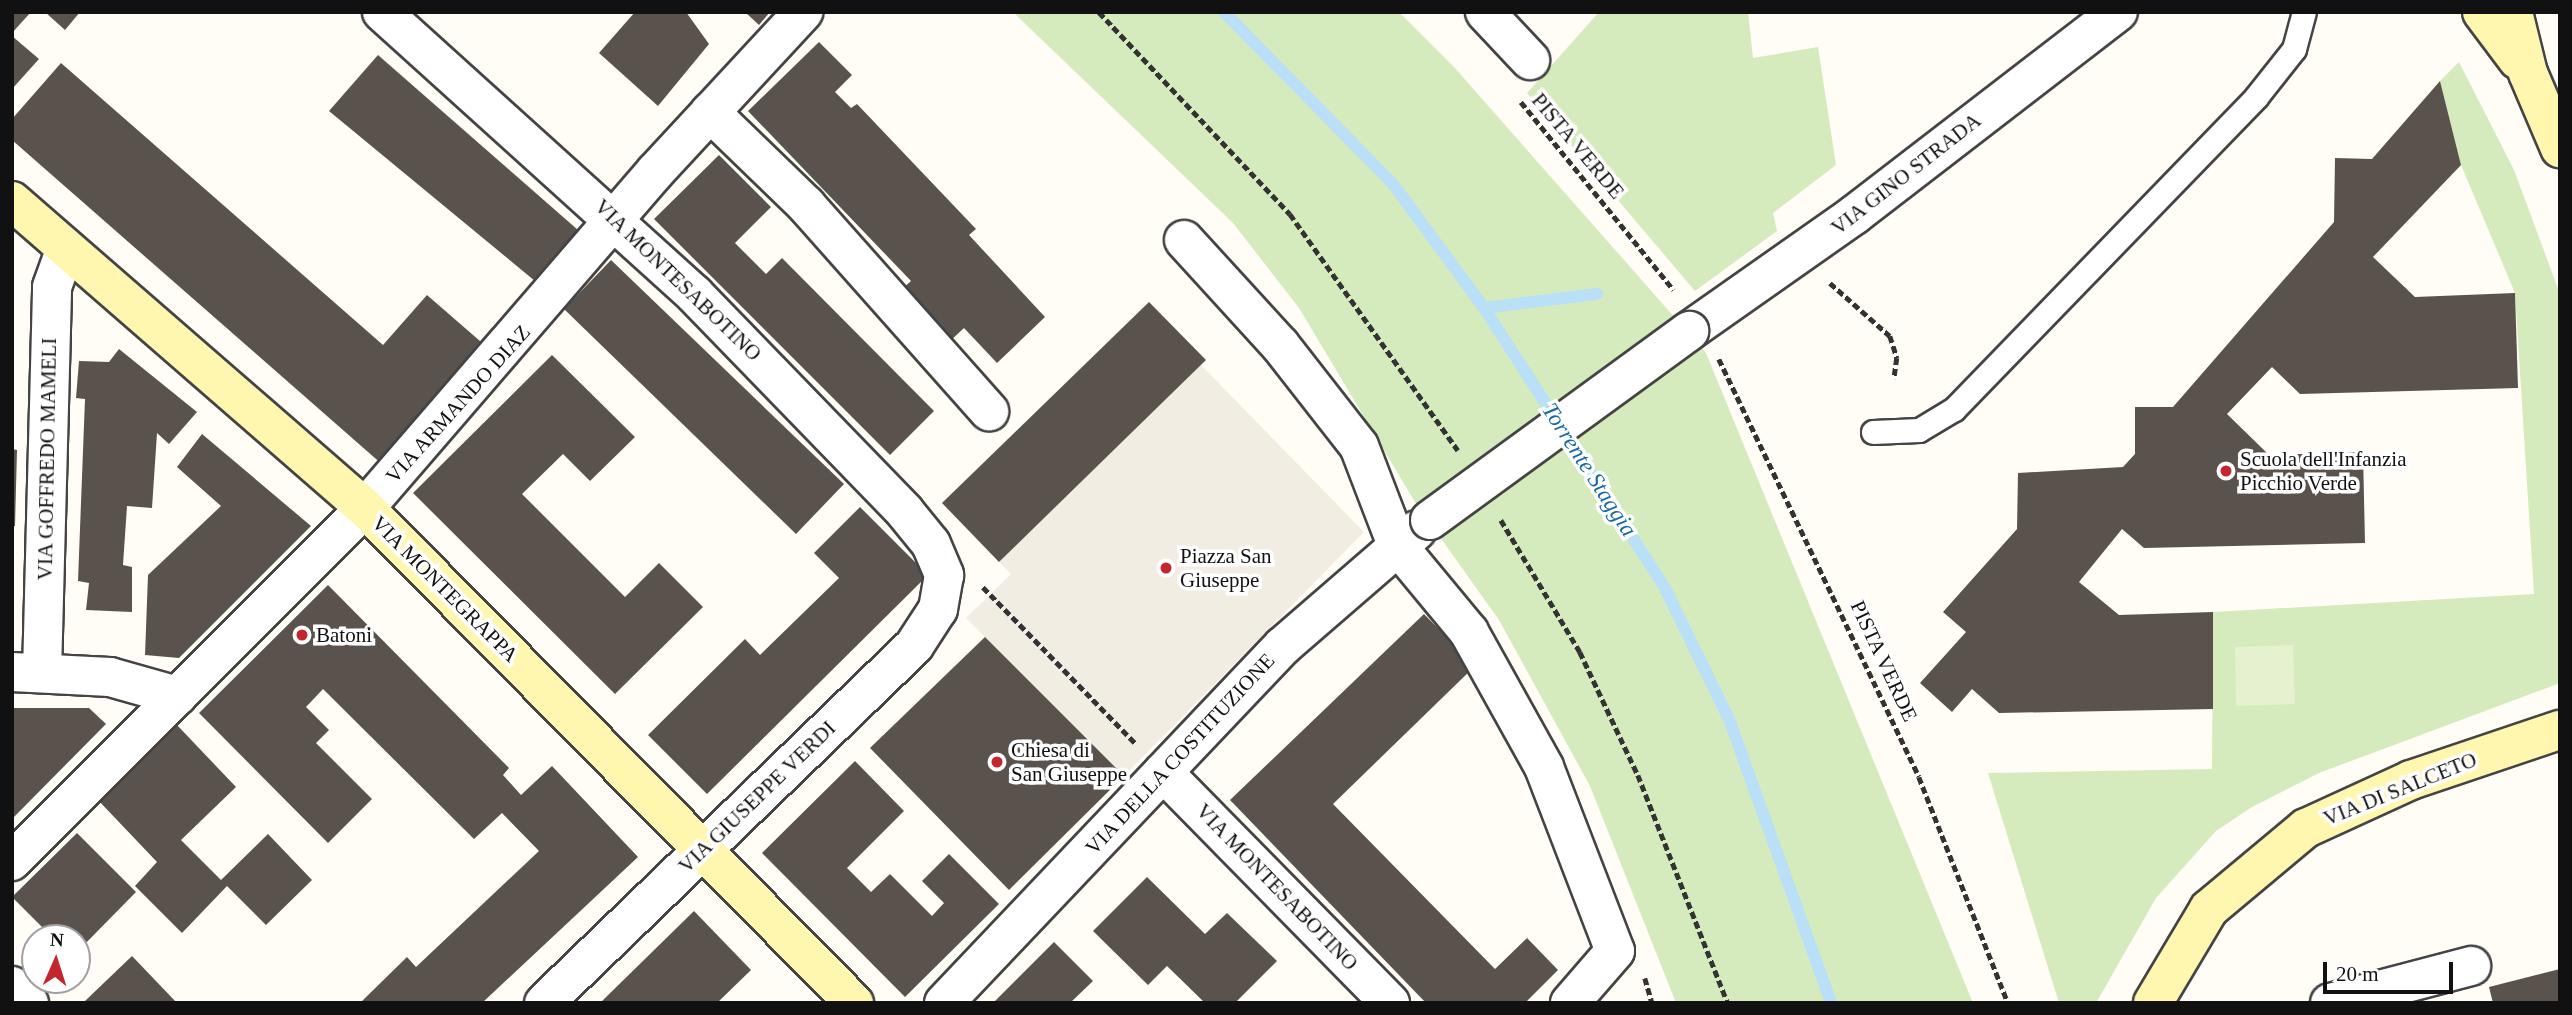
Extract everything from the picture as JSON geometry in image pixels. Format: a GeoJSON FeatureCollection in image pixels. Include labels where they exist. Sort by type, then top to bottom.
{"type":"FeatureCollection","features":[{"type":"Feature","properties":{"kind":"main road"},"geometry":{"type":"LineString","coordinates":[[2482,12],[2528,73]]}},
{"type":"Feature","properties":{"kind":"main road"},"geometry":{"type":"LineString","coordinates":[[2512,12],[2528,73],[2560,148]]}},
{"type":"Feature","properties":{"kind":"main road","name":"VIA MONTEGRAPPA"},"geometry":{"type":"LineString","coordinates":[[13,202],[365,508],[854,1003]]}},
{"type":"Feature","properties":{"kind":"main road","name":"VIA DI SALCETO"},"geometry":{"type":"LineString","coordinates":[[2153,1003],[2209,909],[2306,828],[2399,785],[2560,730]]}},
{"type":"Feature","properties":{"kind":"street","name":"VIA MONTESABOTINO"},"geometry":{"type":"LineString","coordinates":[[382,12],[618,219],[875,478],[930,544],[944,575]]}},
{"type":"Feature","properties":{"kind":"street","name":"VIA ARMANDO DIAZ"},"geometry":{"type":"LineString","coordinates":[[12,861],[365,508],[710,113],[803,12]]}},
{"type":"Feature","properties":{"kind":"street"},"geometry":{"type":"LineString","coordinates":[[1485,12],[1520,75]]}},
{"type":"Feature","properties":{"kind":"street","name":"VIA GINO STRADA"},"geometry":{"type":"LineString","coordinates":[[1430,520],[1694,327],[1799,255],[2118,12]]}},
{"type":"Feature","properties":{"kind":"street"},"geometry":{"type":"LineString","coordinates":[[710,113],[806,205],[989,411]]}},
{"type":"Feature","properties":{"kind":"street"},"geometry":{"type":"LineString","coordinates":[[1184,240],[1280,345],[1359,446],[1397,545],[1482,653],[1544,766],[1587,867],[1615,951],[1570,1003]]}},
{"type":"Feature","properties":{"kind":"street","name":"VIA GOFFREDO MAMELI"},"geometry":{"type":"LineString","coordinates":[[27,672],[52,296],[66,248]]}},
{"type":"Feature","properties":{"kind":"street","name":"VIA DELLA COSTITUZIONE"},"geometry":{"type":"LineString","coordinates":[[944,1003],[1283,646],[1397,545],[1430,520]]}},
{"type":"Feature","properties":{"kind":"street","name":"VIA GIUSEPPE VERDI"},"geometry":{"type":"LineString","coordinates":[[544,1003],[914,646],[938,609],[944,575]]}},
{"type":"Feature","properties":{"kind":"street"},"geometry":{"type":"LineString","coordinates":[[27,672],[119,678],[177,696]]}},
{"type":"Feature","properties":{"kind":"street","name":"VIA MONTESABOTINO"},"geometry":{"type":"LineString","coordinates":[[1163,772],[1390,1003]]}},
{"type":"Feature","properties":{"kind":"street"},"geometry":{"type":"LineString","coordinates":[[2330,1003],[2472,966]]}},
{"type":"Feature","properties":{"kind":"street"},"geometry":{"type":"LineString","coordinates":[[12,986],[29,1003]]}},
{"type":"Feature","properties":{"kind":"lane"},"geometry":{"type":"LineString","coordinates":[[1872,432],[1919,430],[1954,409],[2256,97],[2294,49],[2304,12]]}},
{"type":"Feature","properties":{"kind":"path","name":"PISTA VERDE"},"geometry":{"type":"LineString","coordinates":[[1520,75],[1694,327],[1915,766],[2008,1003]]}},
{"type":"Feature","properties":{"kind":"path"},"geometry":{"type":"LineString","coordinates":[[1799,255],[1890,335],[1897,358],[1894,379]]}},
{"type":"Feature","properties":{"kind":"path"},"geometry":{"type":"LineString","coordinates":[[982,586],[1163,772]]}},
{"type":"Feature","properties":{"kind":"green space"},"geometry":{"type":"Polygon","coordinates":[[[1013,12],[1399,12],[1454,67],[1706,353],[1973,1003],[1676,1003],[1590,786],[1499,620],[1415,502],[1299,308],[1233,223],[1013,12]]]}},
{"type":"Feature","properties":{"kind":"green space"},"geometry":{"type":"Polygon","coordinates":[[[1599,12],[1748,12],[1753,58],[1818,47],[1836,165],[1773,213],[1777,231],[1695,291],[1527,93],[1599,12]]]}},
{"type":"Feature","properties":{"kind":"green space"},"geometry":{"type":"Polygon","coordinates":[[[2459,62],[2514,170],[2560,294],[2560,683],[2319,773],[2252,807],[2216,831],[2156,898],[2096,1003],[2059,1003],[1988,773],[2212,769],[2213,612],[2534,594],[2515,293],[2461,165],[2440,81],[2459,62]]]}},
{"type":"Feature","properties":{"kind":"green space"},"geometry":{"type":"Polygon","coordinates":[[[2293,645],[2295,704],[2236,706],[2235,647],[2293,645]]]}},
{"type":"Feature","properties":{"kind":"shaded area","name":"Piazza San Giuseppe"},"geometry":{"type":"Polygon","coordinates":[[[1201,365],[1364,532],[1124,776],[966,618],[1011,574],[999,562],[1201,365]]]}},
{"type":"Feature","properties":{"kind":"building"},"geometry":{"type":"Polygon","coordinates":[[[12,12],[31,12],[12,33],[12,12]]]}},
{"type":"Feature","properties":{"kind":"building"},"geometry":{"type":"Polygon","coordinates":[[[45,12],[80,12],[65,30],[45,12]]]}},
{"type":"Feature","properties":{"kind":"building"},"geometry":{"type":"Polygon","coordinates":[[[635,12],[686,12],[709,44],[658,106],[599,53],[635,12]]]}},
{"type":"Feature","properties":{"kind":"building"},"geometry":{"type":"Polygon","coordinates":[[[745,12],[770,12],[759,25],[745,12]]]}},
{"type":"Feature","properties":{"kind":"building"},"geometry":{"type":"Polygon","coordinates":[[[12,36],[39,59],[12,89],[12,36]]]}},
{"type":"Feature","properties":{"kind":"building"},"geometry":{"type":"Polygon","coordinates":[[[819,42],[852,75],[835,92],[851,108],[857,104],[976,229],[969,235],[1045,317],[997,363],[964,328],[949,342],[901,290],[911,281],[748,111],[819,42]]]}},
{"type":"Feature","properties":{"kind":"building"},"geometry":{"type":"Polygon","coordinates":[[[378,55],[578,230],[535,281],[329,111],[378,55]]]}},
{"type":"Feature","properties":{"kind":"building"},"geometry":{"type":"Polygon","coordinates":[[[61,63],[383,345],[427,295],[488,348],[384,466],[12,140],[12,119],[61,63]]]}},
{"type":"Feature","properties":{"kind":"building"},"geometry":{"type":"Polygon","coordinates":[[[2440,81],[2461,165],[2373,257],[2415,297],[2515,293],[2518,388],[2300,394],[2272,367],[2227,414],[2269,455],[2363,452],[2365,543],[2144,548],[2122,529],[2079,582],[2119,615],[2213,612],[2213,709],[1999,713],[1972,689],[1952,712],[1920,683],[1966,632],[1943,612],[2017,529],[2018,473],[2123,467],[2135,454],[2135,407],[2173,407],[2334,222],[2335,158],[2372,159],[2440,81]]]}},
{"type":"Feature","properties":{"kind":"building"},"geometry":{"type":"Polygon","coordinates":[[[719,155],[771,207],[735,243],[766,274],[782,258],[934,411],[890,455],[654,219],[719,155]]]}},
{"type":"Feature","properties":{"kind":"building"},"geometry":{"type":"Polygon","coordinates":[[[611,260],[844,484],[796,534],[564,309],[611,260]]]}},
{"type":"Feature","properties":{"kind":"building"},"geometry":{"type":"Polygon","coordinates":[[[1149,302],[1206,360],[999,562],[942,503],[1149,302]]]}},
{"type":"Feature","properties":{"kind":"building"},"geometry":{"type":"Polygon","coordinates":[[[119,349],[197,412],[169,444],[157,433],[152,508],[127,506],[123,565],[132,567],[132,612],[86,610],[89,583],[78,581],[85,399],[76,398],[79,361],[109,362],[119,349]]]}},
{"type":"Feature","properties":{"kind":"building"},"geometry":{"type":"Polygon","coordinates":[[[552,355],[635,437],[590,481],[563,454],[522,494],[625,597],[659,563],[703,607],[615,694],[413,493],[552,355]]]}},
{"type":"Feature","properties":{"kind":"building"},"geometry":{"type":"Polygon","coordinates":[[[202,434],[311,526],[179,658],[145,655],[148,575],[221,506],[177,467],[202,434]]]}},
{"type":"Feature","properties":{"kind":"building"},"geometry":{"type":"Polygon","coordinates":[[[12,449],[17,450],[15,526],[12,526],[12,449]]]}},
{"type":"Feature","properties":{"kind":"building"},"geometry":{"type":"Polygon","coordinates":[[[860,507],[928,575],[707,794],[648,735],[745,639],[760,655],[839,578],[814,553],[860,507]]]}},
{"type":"Feature","properties":{"kind":"building"},"geometry":{"type":"Polygon","coordinates":[[[328,585],[509,768],[503,775],[521,795],[552,766],[638,857],[482,1003],[360,1003],[407,957],[416,967],[539,851],[502,813],[474,839],[323,689],[306,707],[329,730],[316,743],[372,799],[328,843],[199,713],[328,585]]]}},
{"type":"Feature","properties":{"kind":"building"},"geometry":{"type":"Polygon","coordinates":[[[1424,614],[1475,666],[1333,804],[1495,969],[1527,938],[1558,970],[1525,1003],[1426,1003],[1230,800],[1424,614]]]}},
{"type":"Feature","properties":{"kind":"building","name":"Chiesa di San Giuseppe"},"geometry":{"type":"Polygon","coordinates":[[[985,637],[1124,776],[1009,890],[870,748],[985,637]]]}},
{"type":"Feature","properties":{"kind":"building"},"geometry":{"type":"Polygon","coordinates":[[[12,708],[89,708],[106,724],[12,819],[12,708]]]}},
{"type":"Feature","properties":{"kind":"building"},"geometry":{"type":"Polygon","coordinates":[[[176,724],[236,787],[181,840],[221,880],[268,834],[312,880],[266,925],[227,886],[182,933],[135,886],[157,862],[97,799],[176,724]]]}},
{"type":"Feature","properties":{"kind":"building"},"geometry":{"type":"Polygon","coordinates":[[[855,761],[904,811],[847,868],[871,892],[890,874],[932,916],[944,903],[922,881],[949,854],[999,904],[905,997],[762,853],[855,761]]]}},
{"type":"Feature","properties":{"kind":"building"},"geometry":{"type":"Polygon","coordinates":[[[77,833],[136,892],[91,938],[91,924],[39,924],[12,897],[77,833]]]}},
{"type":"Feature","properties":{"kind":"building"},"geometry":{"type":"Polygon","coordinates":[[[1147,877],[1205,934],[1227,913],[1277,961],[1235,1003],[1205,1003],[1167,966],[1148,985],[1093,931],[1147,877]]]}},
{"type":"Feature","properties":{"kind":"building"},"geometry":{"type":"Polygon","coordinates":[[[694,911],[751,970],[717,1003],[600,1003],[694,911]]]}},
{"type":"Feature","properties":{"kind":"building"},"geometry":{"type":"Polygon","coordinates":[[[1054,942],[1093,981],[1070,1003],[993,1003],[1054,942]]]}},
{"type":"Feature","properties":{"kind":"building"},"geometry":{"type":"Polygon","coordinates":[[[132,956],[177,1003],[85,1001],[132,956]]]}},
{"type":"Feature","properties":{"kind":"building"},"geometry":{"type":"Polygon","coordinates":[[[2560,969],[2560,1003],[2493,1003],[2489,987],[2560,969]]]}},
{"type":"Feature","properties":{"kind":"waterway","name":"Torrente Staggia"},"geometry":{"type":"LineString","coordinates":[[1224,12],[1393,184],[1484,308],[1664,586],[1729,719],[1831,1003]]}},
{"type":"Feature","properties":{"kind":"waterway"},"geometry":{"type":"LineString","coordinates":[[1484,308],[1597,294]]}},
{"type":"Feature","properties":{"kind":"place","name":"Scuola dell'Infanzia Picchio Verde"},"geometry":{"type":"Point","coordinates":[2226,471]}},
{"type":"Feature","properties":{"kind":"place","name":"Piazza San Giuseppe"},"geometry":{"type":"Point","coordinates":[1166,568]}},
{"type":"Feature","properties":{"kind":"place","name":"Batoni"},"geometry":{"type":"Point","coordinates":[302,635]}},
{"type":"Feature","properties":{"kind":"place","name":"Chiesa di San Giuseppe"},"geometry":{"type":"Point","coordinates":[997,762]}}]}
